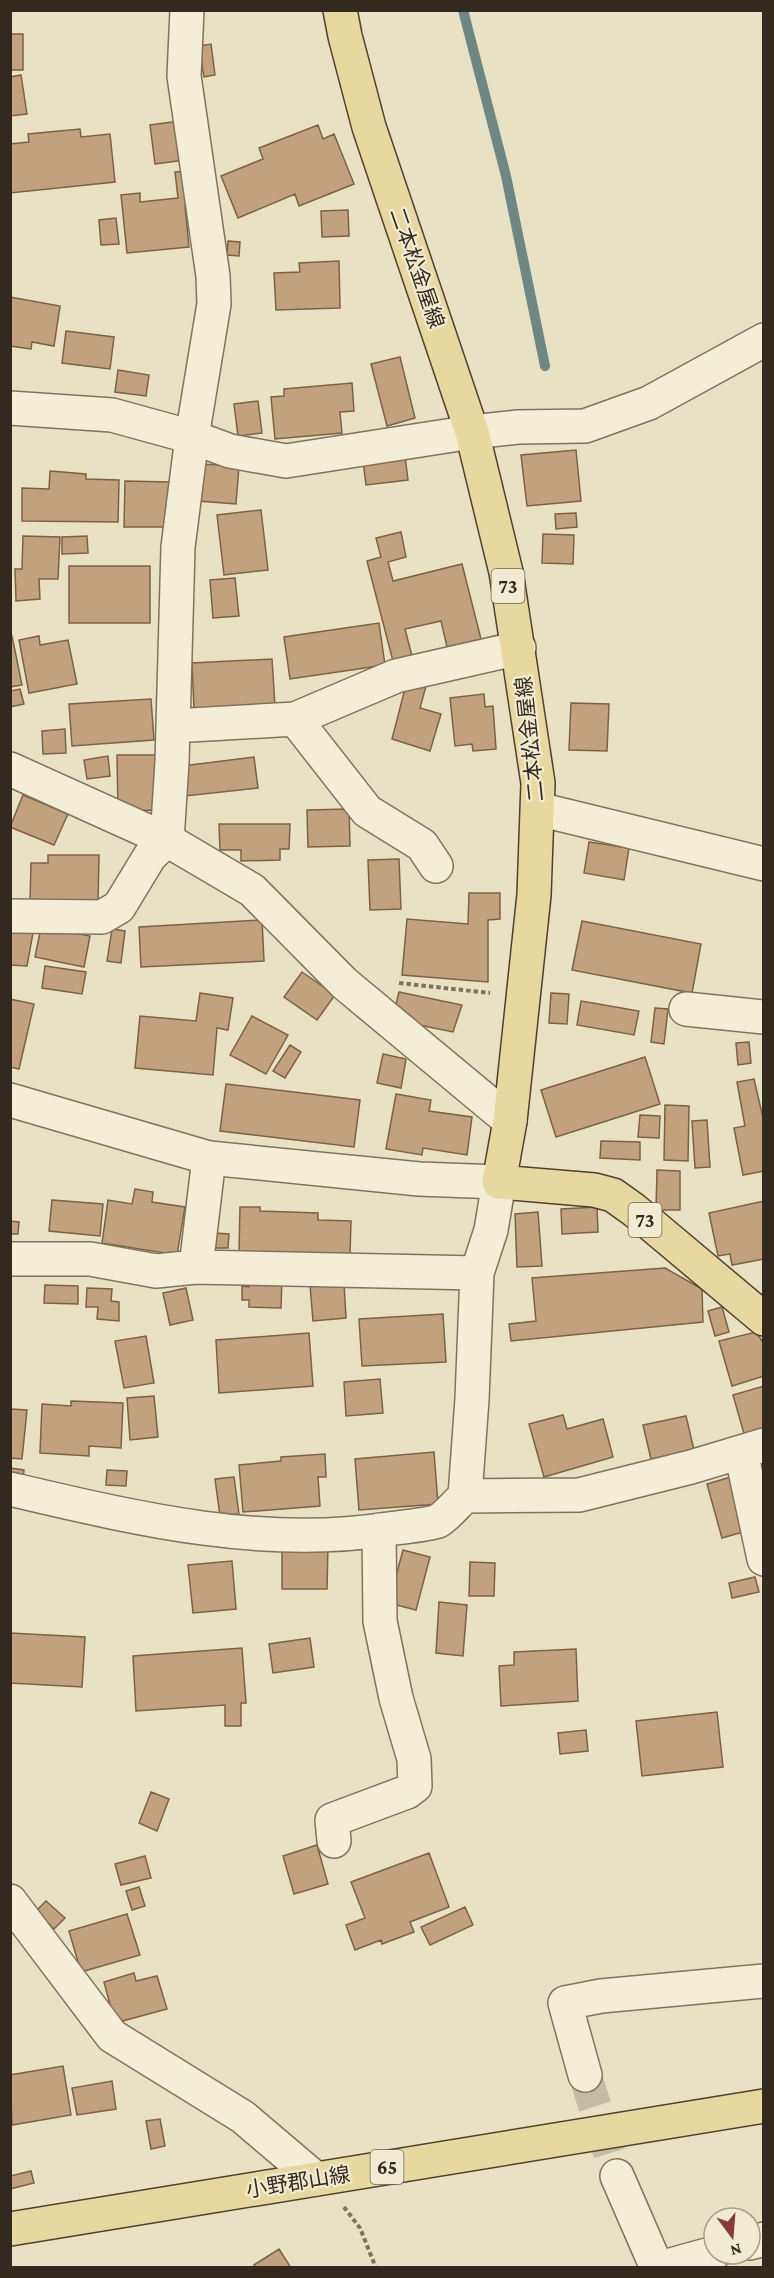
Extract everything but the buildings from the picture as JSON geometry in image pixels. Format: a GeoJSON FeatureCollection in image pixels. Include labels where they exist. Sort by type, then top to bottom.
{"type":"FeatureCollection","features":[{"type":"Feature","properties":{"kind":"main road","name":"二本松金屋線"},"geometry":{"type":"LineString","coordinates":[[340,10],[369,127],[472,432],[506,572],[538,783],[534,895],[510,1121],[499,1182]]}},
{"type":"Feature","properties":{"kind":"main road","name":"73"},"geometry":{"type":"LineString","coordinates":[[499,1182],[594,1190],[613,1196],[634,1210],[764,1319]]}},
{"type":"Feature","properties":{"kind":"main road","name":"小野郡山線"},"geometry":{"type":"LineString","coordinates":[[10,2229],[764,2106]]}},
{"type":"Feature","properties":{"kind":"street"},"geometry":{"type":"LineString","coordinates":[[10,916],[102,917],[119,907],[150,856],[167,840],[178,547],[192,437],[214,304],[213,276],[184,76],[187,10]]}},
{"type":"Feature","properties":{"kind":"street"},"geometry":{"type":"LineString","coordinates":[[10,408],[112,415],[192,437],[230,451],[286,461],[472,432],[518,427],[585,426],[649,403],[764,340]]}},
{"type":"Feature","properties":{"kind":"street"},"geometry":{"type":"LineString","coordinates":[[173,726],[295,719],[396,676],[519,648]]}},
{"type":"Feature","properties":{"kind":"street"},"geometry":{"type":"LineString","coordinates":[[295,719],[367,811],[422,845],[435,866]]}},
{"type":"Feature","properties":{"kind":"street"},"geometry":{"type":"LineString","coordinates":[[10,769],[167,840],[252,890],[344,983],[510,1121]]}},
{"type":"Feature","properties":{"kind":"street"},"geometry":{"type":"LineString","coordinates":[[538,809],[764,864]]}},
{"type":"Feature","properties":{"kind":"street"},"geometry":{"type":"LineString","coordinates":[[686,1009],[764,1017]]}},
{"type":"Feature","properties":{"kind":"street"},"geometry":{"type":"LineString","coordinates":[[10,1100],[209,1158],[419,1179],[499,1182],[491,1230],[477,1274],[465,1496]]}},
{"type":"Feature","properties":{"kind":"street"},"geometry":{"type":"LineString","coordinates":[[195,1268],[209,1158]]}},
{"type":"Feature","properties":{"kind":"street"},"geometry":{"type":"LineString","coordinates":[[10,1259],[90,1259],[156,1271],[195,1268],[477,1274]]}},
{"type":"Feature","properties":{"kind":"street"},"geometry":{"type":"LineString","coordinates":[[10,1489],[205,1530],[276,1536],[379,1530],[438,1520],[465,1496],[579,1495],[752,1449],[764,1559]]}},
{"type":"Feature","properties":{"kind":"street"},"geometry":{"type":"LineString","coordinates":[[334,1841],[332,1820],[407,1792],[415,1786],[414,1759],[396,1698],[380,1621],[379,1530]]}},
{"type":"Feature","properties":{"kind":"street"},"geometry":{"type":"LineString","coordinates":[[10,1901],[62,1966],[112,2036],[243,2117],[316,2178]]}},
{"type":"Feature","properties":{"kind":"street"},"geometry":{"type":"LineString","coordinates":[[585,2075],[565,2003],[601,1996],[764,1981]]}},
{"type":"Feature","properties":{"kind":"street"},"geometry":{"type":"LineString","coordinates":[[617,2176],[659,2268],[702,2256]]}},
{"type":"Feature","properties":{"kind":"path"},"geometry":{"type":"LineString","coordinates":[[394,983],[523,997]]}},
{"type":"Feature","properties":{"kind":"path"},"geometry":{"type":"LineString","coordinates":[[316,2178],[338,2199],[360,2228],[376,2268]]}},
{"type":"Feature","properties":{"kind":"waterway"},"geometry":{"type":"LineString","coordinates":[[463,10],[506,176],[545,366]]}},
{"type":"Feature","properties":{"kind":"tunnel"},"geometry":{"type":"LineString","coordinates":[[585,2075],[617,2176]]}}]}
